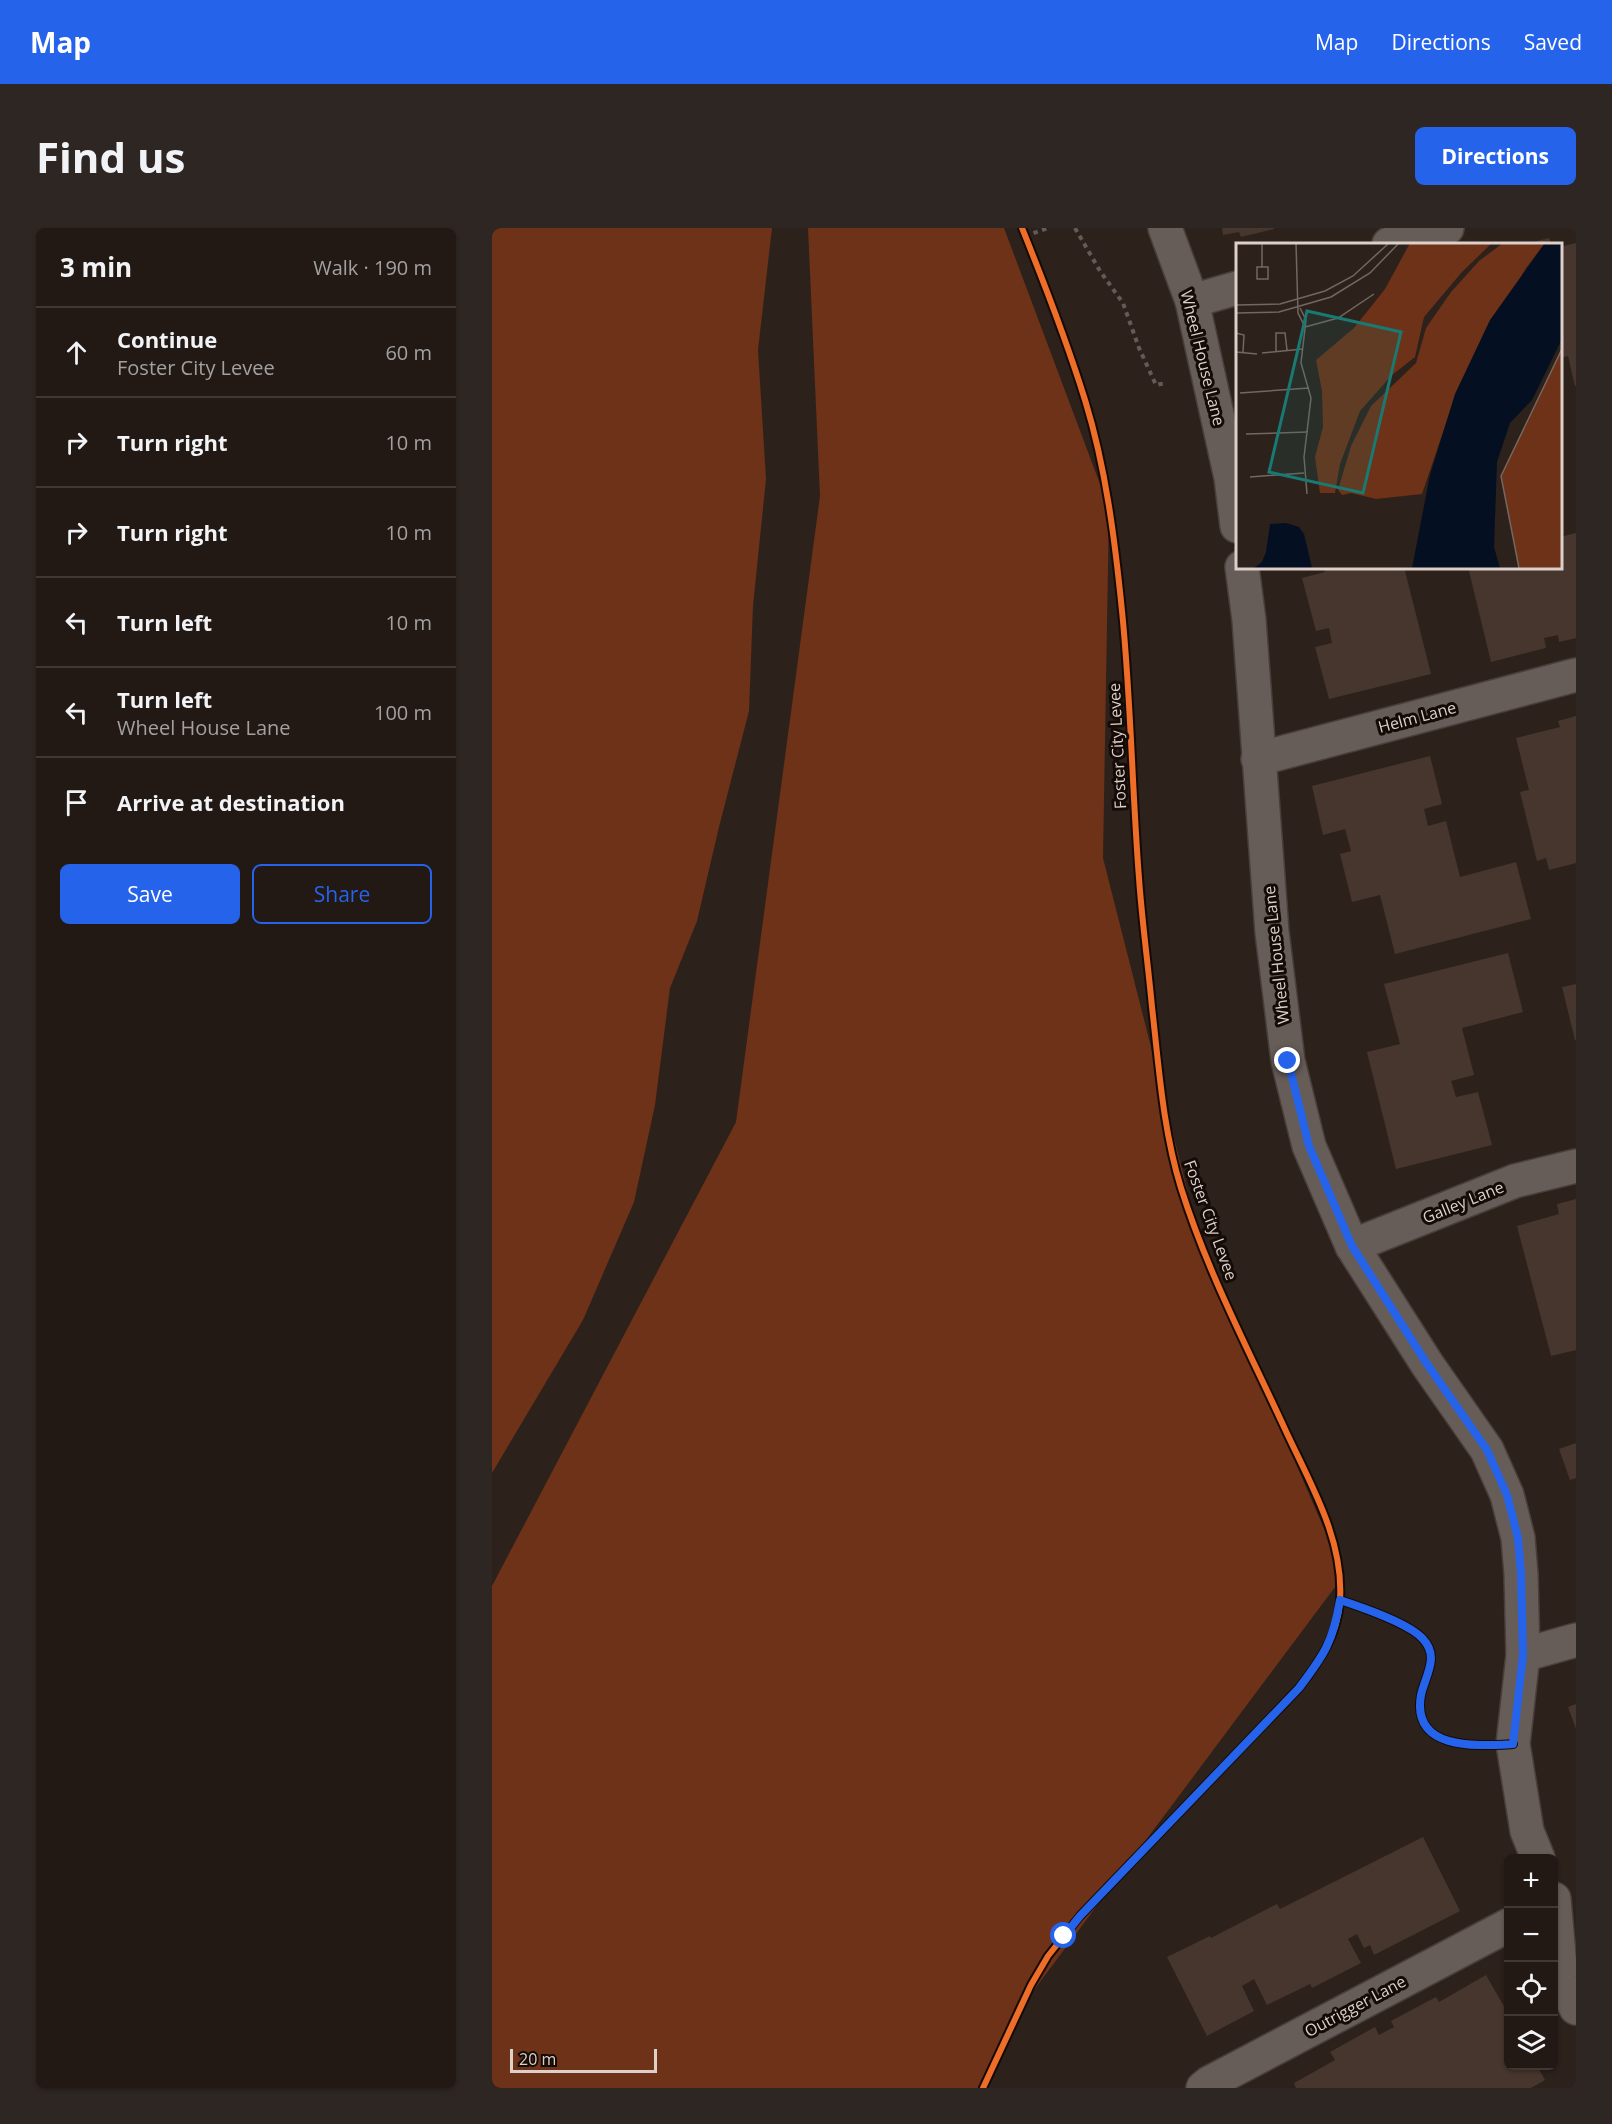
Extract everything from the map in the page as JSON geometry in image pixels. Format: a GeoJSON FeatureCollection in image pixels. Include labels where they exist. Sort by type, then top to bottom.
{"type":"FeatureCollection","features":[{"type":"Feature","properties":{"kind":"street","name":"Wheel House Lane"},"geometry":{"type":"LineString","coordinates":[[1165,228],[1191,301],[1231,478],[1236,518]]}},
{"type":"Feature","properties":{"kind":"street"},"geometry":{"type":"LineString","coordinates":[[1393,243],[1447,228]]}},
{"type":"Feature","properties":{"kind":"street"},"geometry":{"type":"LineString","coordinates":[[1191,301],[1236,288]]}},
{"type":"Feature","properties":{"kind":"street","name":"Wheel House Lane"},"geometry":{"type":"LineString","coordinates":[[1242,568],[1272,932],[1288,1061],[1309,1146],[1352,1246],[1427,1364],[1487,1450],[1507,1495],[1518,1538],[1523,1655],[1513,1744],[1527,1831],[1536,1854]]}},
{"type":"Feature","properties":{"kind":"street","name":"Helm Lane"},"geometry":{"type":"LineString","coordinates":[[1258,759],[1576,675]]}},
{"type":"Feature","properties":{"kind":"street","name":"Galley Lane"},"geometry":{"type":"LineString","coordinates":[[1352,1246],[1515,1180],[1576,1166]]}},
{"type":"Feature","properties":{"kind":"street"},"geometry":{"type":"LineString","coordinates":[[1523,1655],[1576,1640]]}},
{"type":"Feature","properties":{"kind":"street"},"geometry":{"type":"LineString","coordinates":[[1559,1906],[1562,1978],[1576,2008]]}},
{"type":"Feature","properties":{"kind":"street","name":"Outrigger Lane"},"geometry":{"type":"LineString","coordinates":[[1203,2088],[1219,2077],[1504,1928]]}},
{"type":"Feature","properties":{"kind":"path"},"geometry":{"type":"LineString","coordinates":[[1022,228],[1029,246]]}},
{"type":"Feature","properties":{"kind":"path"},"geometry":{"type":"LineString","coordinates":[[1025,236],[1048,228]]}},
{"type":"Feature","properties":{"kind":"path"},"geometry":{"type":"LineString","coordinates":[[1075,228],[1100,271],[1123,303],[1139,348],[1156,385],[1208,376]]}},
{"type":"Feature","properties":{"kind":"shaded area"},"geometry":{"type":"Polygon","coordinates":[[[492,228],[772,228],[758,350],[766,479],[753,606],[749,711],[697,921],[670,988],[655,1105],[634,1202],[583,1320],[492,1473],[492,228]]]}},
{"type":"Feature","properties":{"kind":"shaded area"},"geometry":{"type":"Polygon","coordinates":[[[808,228],[1004,228],[1109,508],[1103,858],[1201,1244],[1344,1575],[1016,2014],[980,2088],[492,2088],[492,1586],[736,1122],[820,496],[808,228]]]}},
{"type":"Feature","properties":{"kind":"building"},"geometry":{"type":"Polygon","coordinates":[[[1222,228],[1274,229],[1241,237],[1239,232],[1223,235],[1222,228]]]}},
{"type":"Feature","properties":{"kind":"building"},"geometry":{"type":"Polygon","coordinates":[[[1549,238],[1551,243],[1530,243],[1549,238]]]}},
{"type":"Feature","properties":{"kind":"building"},"geometry":{"type":"Polygon","coordinates":[[[1576,243],[1576,386],[1568,356],[1561,358],[1561,247],[1576,243]]]}},
{"type":"Feature","properties":{"kind":"building"},"geometry":{"type":"Polygon","coordinates":[[[1576,533],[1576,638],[1559,642],[1558,635],[1544,638],[1546,648],[1491,662],[1468,568],[1561,568],[1561,537],[1576,533]]]}},
{"type":"Feature","properties":{"kind":"building"},"geometry":{"type":"Polygon","coordinates":[[[1323,568],[1404,568],[1431,674],[1329,699],[1315,647],[1332,643],[1329,628],[1316,631],[1302,578],[1325,572],[1323,568]]]}},
{"type":"Feature","properties":{"kind":"building"},"geometry":{"type":"Polygon","coordinates":[[[1576,716],[1576,863],[1549,870],[1546,858],[1537,861],[1520,792],[1529,790],[1516,738],[1560,727],[1558,721],[1576,716]]]}},
{"type":"Feature","properties":{"kind":"building"},"geometry":{"type":"Polygon","coordinates":[[[1430,756],[1442,804],[1424,809],[1428,826],[1446,821],[1460,877],[1516,862],[1531,919],[1395,954],[1380,895],[1352,902],[1340,854],[1351,851],[1345,829],[1323,835],[1312,786],[1430,756]]]}},
{"type":"Feature","properties":{"kind":"building"},"geometry":{"type":"Polygon","coordinates":[[[1508,953],[1523,1012],[1462,1028],[1474,1075],[1451,1081],[1456,1097],[1478,1092],[1492,1145],[1396,1169],[1367,1052],[1400,1044],[1384,984],[1508,953]]]}},
{"type":"Feature","properties":{"kind":"building"},"geometry":{"type":"Polygon","coordinates":[[[1576,984],[1576,1040],[1575,1040],[1562,987],[1576,984]]]}},
{"type":"Feature","properties":{"kind":"building"},"geometry":{"type":"Polygon","coordinates":[[[1576,1199],[1576,1350],[1551,1356],[1517,1226],[1559,1214],[1557,1204],[1576,1199]]]}},
{"type":"Feature","properties":{"kind":"building"},"geometry":{"type":"Polygon","coordinates":[[[1576,1443],[1576,1478],[1570,1480],[1559,1449],[1576,1443]]]}},
{"type":"Feature","properties":{"kind":"building"},"geometry":{"type":"Polygon","coordinates":[[[1576,1704],[1576,1729],[1568,1707],[1576,1704]]]}},
{"type":"Feature","properties":{"kind":"building"},"geometry":{"type":"Polygon","coordinates":[[[1423,1837],[1460,1911],[1374,1955],[1370,1945],[1364,1948],[1357,1934],[1348,1939],[1361,1963],[1312,1988],[1310,1984],[1267,2005],[1254,1979],[1242,1986],[1254,2011],[1207,2036],[1167,1957],[1210,1936],[1211,1938],[1277,1904],[1280,1909],[1423,1837]]]}},
{"type":"Feature","properties":{"kind":"building"},"geometry":{"type":"Polygon","coordinates":[[[1486,1975],[1504,2006],[1504,2070],[1539,2070],[1545,2080],[1531,2088],[1296,2088],[1294,2083],[1335,2060],[1330,2052],[1375,2027],[1379,2035],[1394,2027],[1391,2021],[1436,1997],[1439,2002],[1486,1975]]]}},
{"type":"Feature","properties":{"kind":"cycle path","name":"Foster City Levee"},"geometry":{"type":"LineString","coordinates":[[983,2088],[1031,1985],[1048,1956],[1080,1916],[1299,1688],[1327,1647],[1336,1625],[1340,1600],[1340,1577],[1336,1555],[1323,1511],[1216,1280],[1191,1219],[1175,1166],[1162,1099],[1142,910],[1125,644],[1109,505],[1099,452],[1085,400],[1022,228]]}},
{"type":"Feature","properties":{"kind":"cycle path"},"geometry":{"type":"LineString","coordinates":[[1340,1600],[1407,1627],[1423,1639],[1428,1646],[1431,1660],[1421,1695],[1421,1713],[1426,1727],[1436,1736],[1465,1744],[1513,1744]]}},
{"type":"Feature","properties":{"kind":"route"},"geometry":{"type":"LineString","coordinates":[[1064,1936],[1080,1916],[1299,1688],[1325,1654],[1335,1628],[1340,1600],[1414,1631],[1425,1640],[1431,1656],[1430,1670],[1421,1693],[1422,1712],[1424,1724],[1435,1734],[1447,1741],[1464,1745],[1513,1744],[1523,1655],[1518,1538],[1507,1495],[1487,1450],[1427,1364],[1352,1246],[1309,1146],[1288,1061]]}}]}
